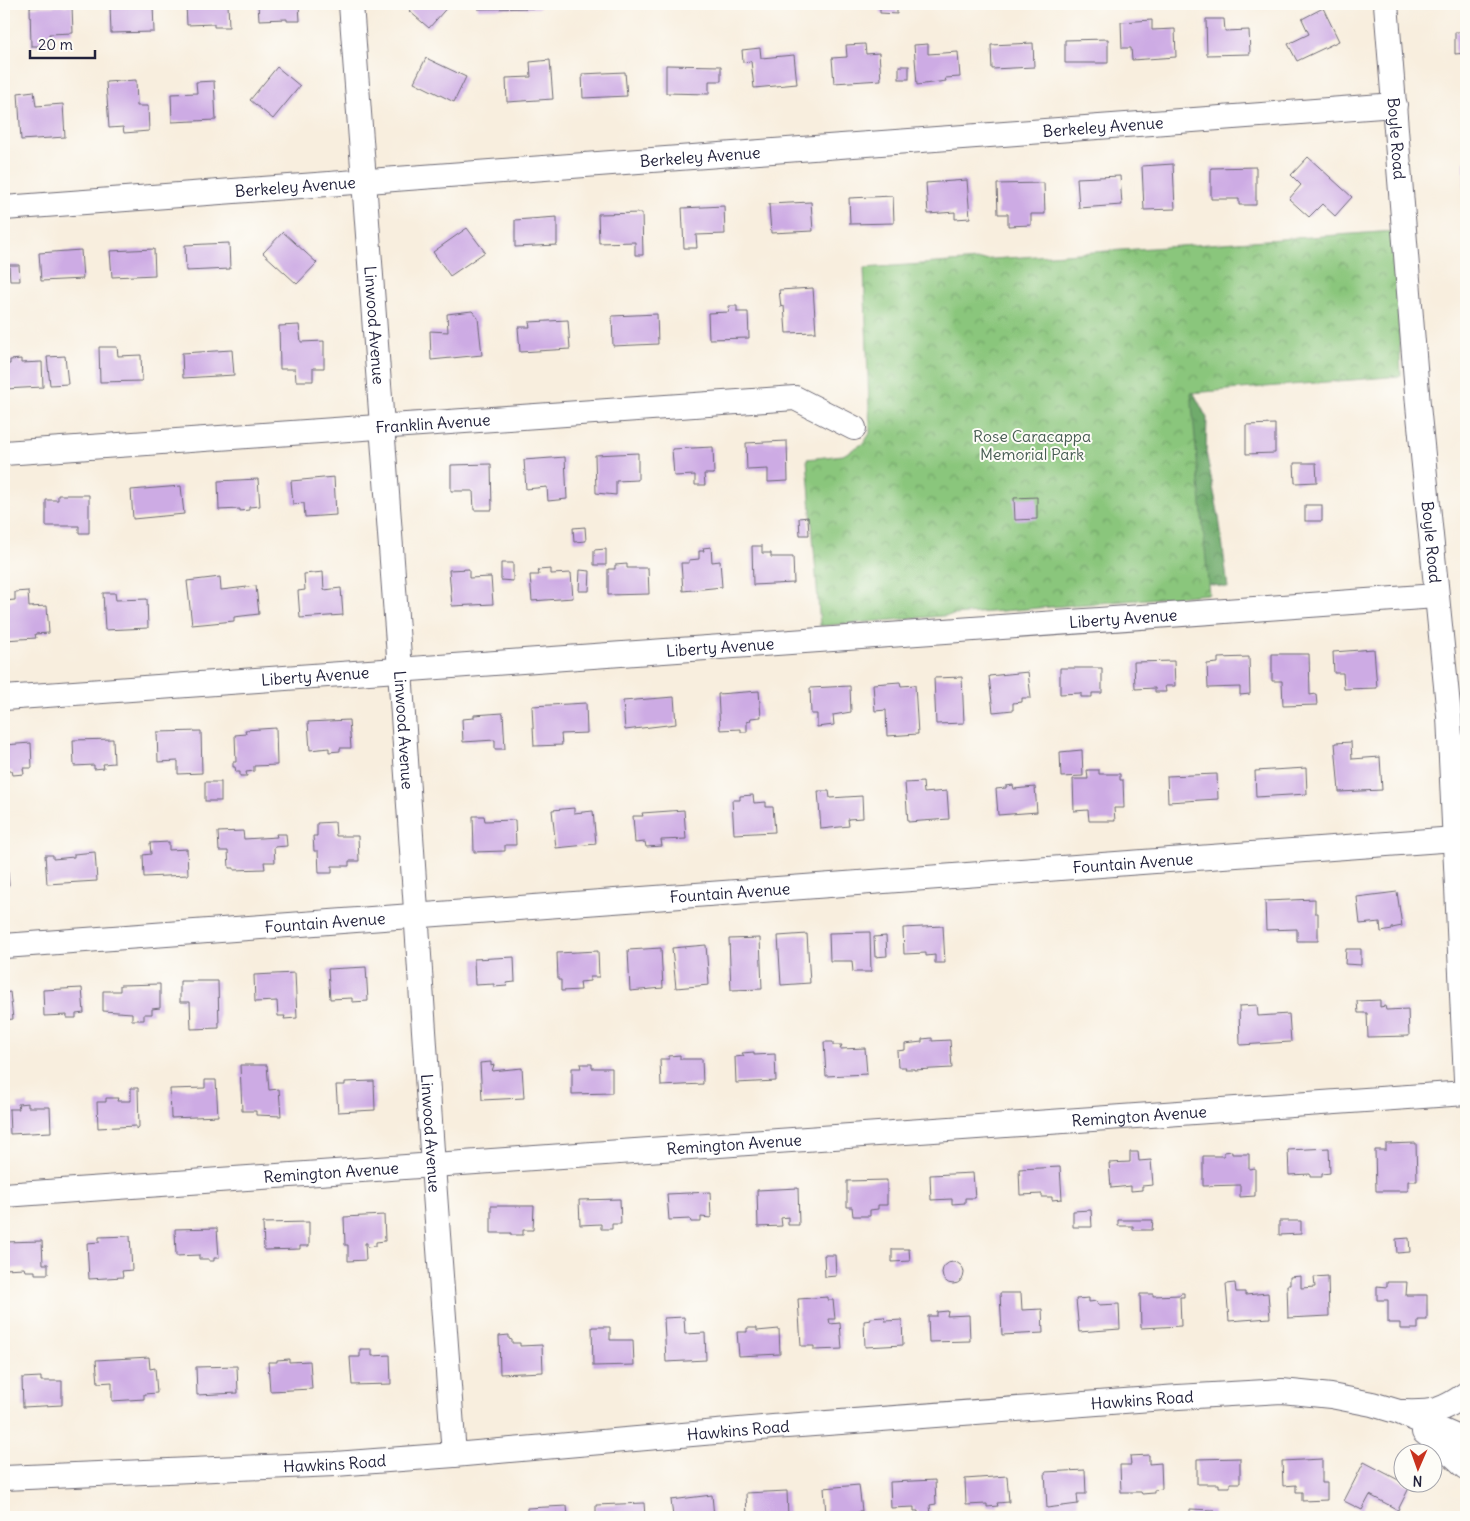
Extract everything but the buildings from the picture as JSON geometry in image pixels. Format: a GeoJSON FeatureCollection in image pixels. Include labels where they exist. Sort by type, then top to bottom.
{"type":"FeatureCollection","features":[{"type":"Feature","properties":{"kind":"street","name":"Linwood Avenue"},"geometry":{"type":"LineString","coordinates":[[351,4],[400,670],[454,1455]]}},
{"type":"Feature","properties":{"kind":"street","name":"Boyle Road"},"geometry":{"type":"LineString","coordinates":[[1386,4],[1418,405],[1436,596],[1457,715],[1455,839],[1466,1080]]}},
{"type":"Feature","properties":{"kind":"street","name":"Berkeley Avenue"},"geometry":{"type":"LineString","coordinates":[[4,208],[1395,105]]}},
{"type":"Feature","properties":{"kind":"street","name":"Franklin Avenue"},"geometry":{"type":"LineString","coordinates":[[4,453],[794,398],[854,428]]}},
{"type":"Feature","properties":{"kind":"street","name":"Liberty Avenue"},"geometry":{"type":"LineString","coordinates":[[4,698],[1436,596]]}},
{"type":"Feature","properties":{"kind":"street","name":"Fountain Avenue"},"geometry":{"type":"LineString","coordinates":[[4,946],[1455,839]]}},
{"type":"Feature","properties":{"kind":"street","name":"Remington Avenue"},"geometry":{"type":"LineString","coordinates":[[4,1195],[1466,1093]]}},
{"type":"Feature","properties":{"kind":"street","name":"Hawkins Road"},"geometry":{"type":"LineString","coordinates":[[4,1478],[335,1464],[773,1427],[1282,1391],[1332,1396],[1372,1404],[1399,1412],[1466,1441]]}},
{"type":"Feature","properties":{"kind":"street"},"geometry":{"type":"LineString","coordinates":[[1399,1412],[1424,1413],[1449,1406],[1466,1394]]}},
{"type":"Feature","properties":{"kind":"street"},"geometry":{"type":"LineString","coordinates":[[1399,1412],[1453,1455],[1466,1468]]}},
{"type":"Feature","properties":{"kind":"green space","name":"Rose Caracappa Memorial Park"},"geometry":{"type":"Polygon","coordinates":[[[1395,231],[1401,376],[1191,393],[1209,594],[820,626],[807,459],[843,455],[864,443],[870,433],[864,268],[1395,231]]]}},
{"type":"Feature","properties":{"kind":"green space"},"geometry":{"type":"Polygon","coordinates":[[[1189,384],[1207,418],[1206,452],[1219,517],[1228,588],[1208,584],[1195,575],[1189,384]]]}}]}
